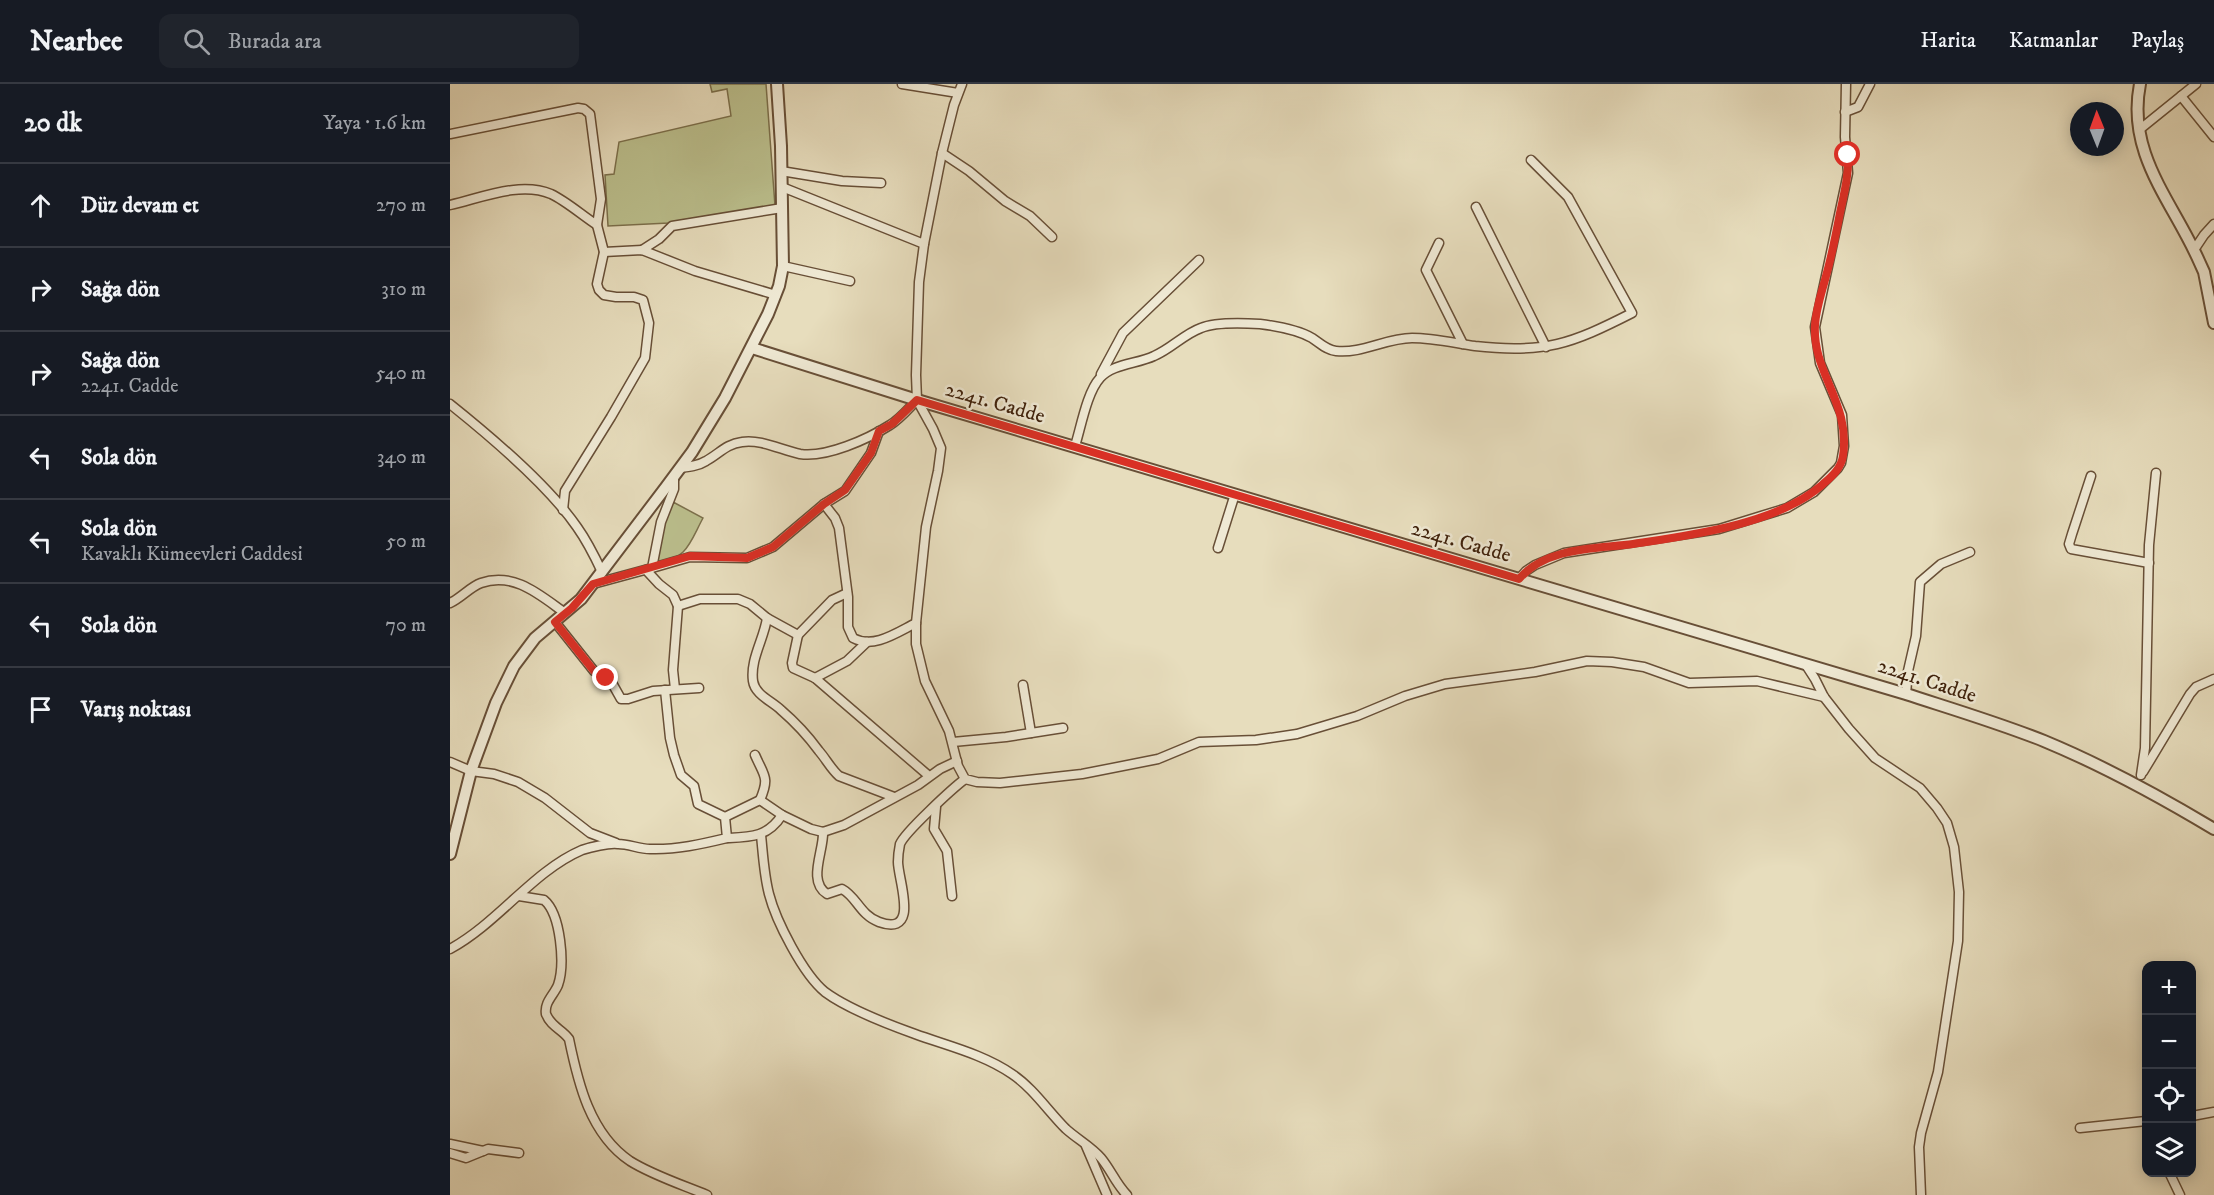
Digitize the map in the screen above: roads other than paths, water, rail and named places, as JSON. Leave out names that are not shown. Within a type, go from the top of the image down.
[{"type":"street","points":[[450,854],[471,771],[496,703],[514,666],[536,638],[565,614],[593,584],[677,472],[712,420],[752,348],[776,295],[783,266],[782,171],[777,84]]},
{"type":"street","points":[[902,84],[958,93]]},
{"type":"street","points":[[963,84],[958,93],[942,153],[924,244],[919,282],[915,382],[917,400],[933,429],[940,448],[938,471],[926,527],[916,644],[926,681],[953,742],[960,772],[965,779],[1000,783],[1082,774],[1158,759],[1199,742],[1256,740],[1297,734],[1357,716],[1405,696],[1444,684],[1534,672],[1587,661],[1638,665],[1689,684],[1757,681],[1824,697]]},
{"type":"street","points":[[1519,579],[1535,565],[1564,553],[1719,529],[1787,508],[1814,492],[1838,468],[1844,446],[1842,415],[1820,363],[1815,327],[1848,173],[1846,84]]},
{"type":"street","points":[[1845,112],[1858,107],[1870,84]]},
{"type":"street","points":[[2140,84],[2137,112],[2143,148],[2150,167],[2204,272],[2214,323]]},
{"type":"street","points":[[2139,130],[2196,84]]},
{"type":"street","points":[[2181,96],[2214,137]]},
{"type":"street","points":[[450,134],[578,108],[590,114],[601,199],[597,225],[604,252],[597,284],[604,295],[634,297],[643,300],[649,323],[645,358],[565,491],[563,510]]},
{"type":"street","points":[[942,153],[969,171],[1005,201],[1030,216],[1052,237]]},
{"type":"street","points":[[1099,379],[1110,370],[1160,353],[1194,331],[1207,326],[1251,324],[1271,326],[1311,338],[1334,351],[1352,351],[1411,338],[1528,349],[1546,348],[1578,340],[1632,313],[1568,197],[1531,160]]},
{"type":"street","points":[[782,171],[833,180],[881,183]]},
{"type":"street","points":[[782,187],[924,244]]},
{"type":"street","points":[[450,205],[518,189],[536,189],[552,195],[597,225]]},
{"type":"street","points":[[1476,207],[1546,348]]},
{"type":"street","points":[[642,250],[659,239],[672,226],[782,208]]},
{"type":"street","points":[[2194,250],[2214,224]]},
{"type":"street","points":[[1439,243],[1426,270],[1463,344]]},
{"type":"street","points":[[604,252],[642,250],[695,271],[776,295]]},
{"type":"street","points":[[1075,446],[1090,396],[1123,333],[1199,260]]},
{"type":"street","points":[[783,266],[850,281]]},
{"type":"street","name":"2241. Cadde","points":[[752,348],[917,400],[1906,693],[2030,736],[2136,785],[2214,829]]},
{"type":"street","points":[[677,472],[707,461],[725,447],[740,442],[750,441],[813,455],[836,450],[892,424],[917,400]]},
{"type":"street","points":[[450,404],[499,446],[563,510],[579,529],[602,572]]},
{"type":"street","points":[[593,584],[690,556],[737,558],[755,556],[773,547],[824,504],[845,490],[871,453],[879,431]]},
{"type":"street","points":[[677,472],[674,489],[661,522],[649,569],[659,584],[673,595],[678,606],[670,690],[670,738],[681,775],[694,786],[698,804],[725,817]]},
{"type":"street","points":[[2141,775],[2145,748],[2148,563],[2156,473]]},
{"type":"street","points":[[2091,476],[2069,544],[2071,549],[2148,563]]},
{"type":"street","points":[[1218,548],[1235,494]]},
{"type":"street","points":[[824,504],[835,518],[839,528],[847,593],[849,633],[860,642],[881,641],[916,624]]},
{"type":"street","points":[[1906,693],[1908,671],[1916,636],[1920,582],[1941,564],[1970,552]]},
{"type":"street","points":[[450,603],[480,584],[510,581],[532,589],[565,614]]},
{"type":"street","points":[[847,593],[832,600],[798,635],[792,666],[815,678],[929,776]]},
{"type":"street","points":[[678,606],[700,599],[738,599],[750,603],[767,618],[798,635]]},
{"type":"street","points":[[767,618],[754,664],[755,690],[783,711],[839,776],[894,796]]},
{"type":"street","points":[[555,622],[594,671],[612,683],[621,699],[670,690],[699,688]]},
{"type":"street","points":[[815,678],[847,661],[867,642]]},
{"type":"street","points":[[1806,665],[1824,697],[1875,758],[1920,788],[1932,801],[1947,823],[1954,847],[1959,901],[1958,941],[1938,1072],[1921,1133],[1919,1147],[1921,1195]]},
{"type":"street","points":[[2136,785],[2190,694],[2196,687],[2214,679]]},
{"type":"street","points":[[1023,685],[1031,733]]},
{"type":"street","points":[[953,742],[1063,728]]},
{"type":"street","points":[[725,817],[760,800],[767,781],[764,770],[755,755]]},
{"type":"street","points":[[760,800],[782,815],[811,829],[823,832],[844,825],[957,761]]},
{"type":"street","points":[[450,762],[471,771],[494,774],[518,782],[544,798],[590,833],[617,844],[649,849],[706,844],[727,838],[761,835],[776,824],[782,815]]},
{"type":"street","points":[[823,832],[823,849],[817,870],[819,887],[827,894],[842,889],[847,891],[867,915],[883,923],[900,921],[905,910],[898,862],[900,845],[905,837],[965,779]]},
{"type":"street","points":[[936,807],[934,829],[947,851],[952,896]]},
{"type":"street","points":[[725,817],[727,838]]},
{"type":"street","points":[[761,835],[772,903],[799,961],[822,990],[859,1012],[1001,1067],[1022,1082],[1055,1118],[1103,1160],[1116,1183],[1128,1195]]},
{"type":"street","points":[[450,949],[470,938],[560,863],[583,850],[617,844]]},
{"type":"street","points":[[519,896],[544,900],[553,911],[562,970],[557,987],[547,1003],[546,1014],[555,1028],[564,1032],[569,1039],[584,1097],[597,1125],[612,1146],[633,1163],[707,1195]]},
{"type":"street","points":[[2196,1115],[2214,1112]]},
{"type":"street","points":[[2080,1128],[2142,1123]]},
{"type":"street","points":[[450,1144],[484,1151]]},
{"type":"street","points":[[1086,1146],[1107,1195]]},
{"type":"street","points":[[450,1153],[466,1158],[494,1149],[519,1153]]},
{"type":"street","points":[[2171,1177],[2180,1195]]}]
